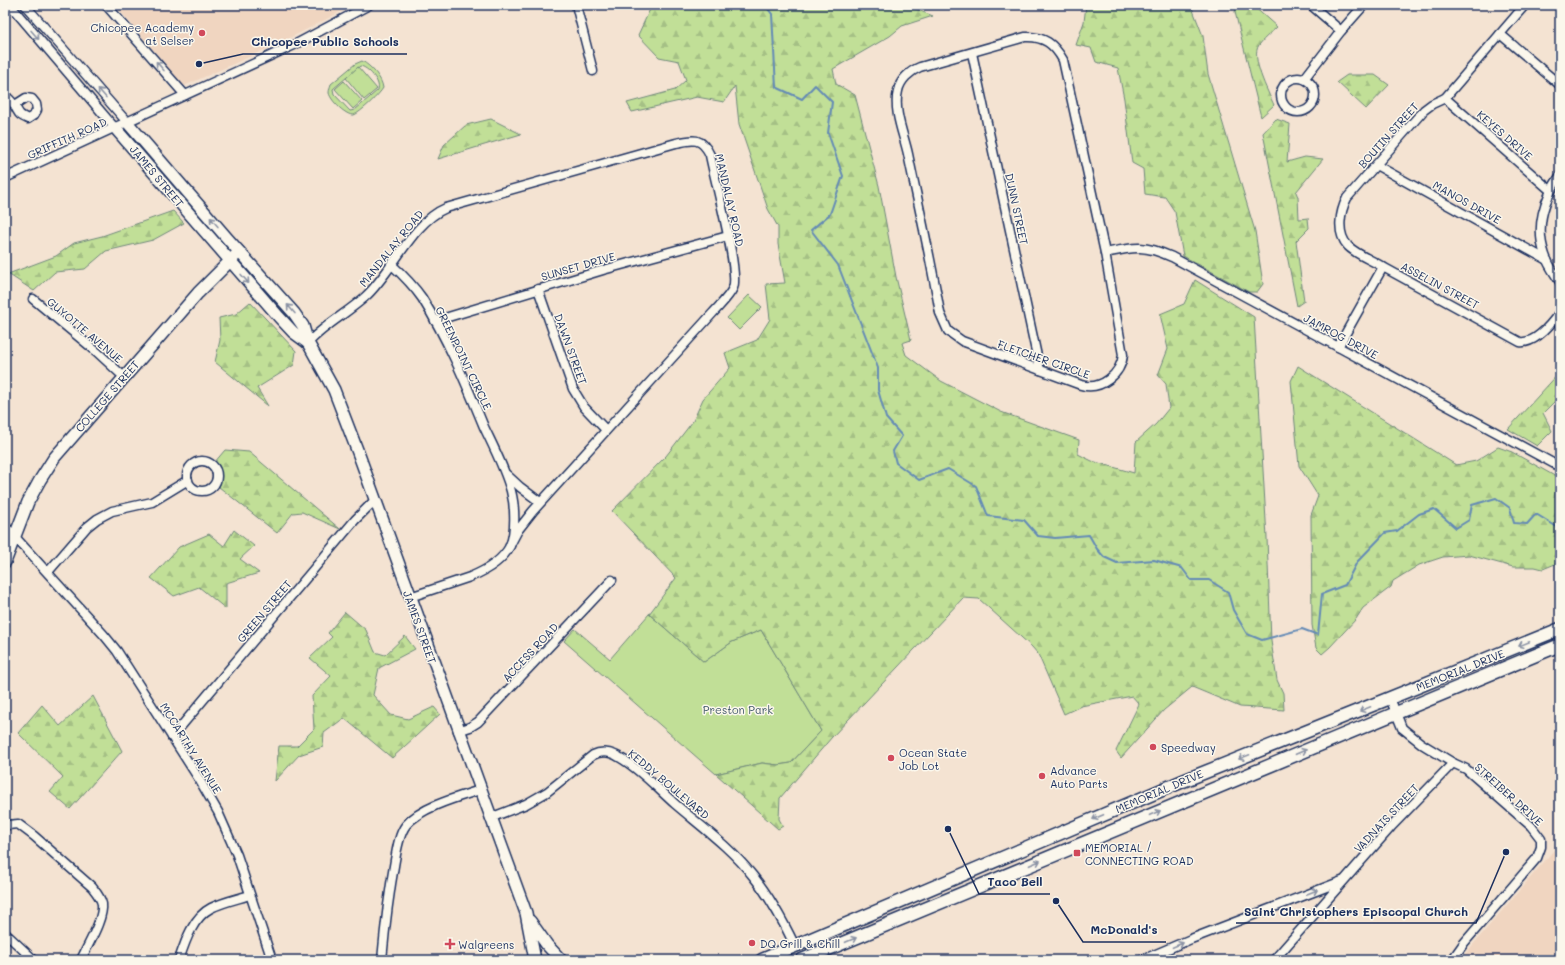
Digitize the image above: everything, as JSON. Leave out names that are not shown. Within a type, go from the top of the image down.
[{"type":"main road","name":"JAMES STREET","points":[[127,122],[239,252],[294,313],[303,326],[308,343],[334,390],[375,500],[458,731],[526,913],[535,960]]},
{"type":"main road","name":"JAMES STREET","points":[[115,128],[229,261],[293,332],[308,343]]},
{"type":"main road","name":"COLLEGE STREET","points":[[5,562],[28,502],[54,458],[198,292],[239,252]]},
{"type":"main road","name":"MEMORIAL DRIVE","points":[[762,960],[1183,781],[1560,629]]},
{"type":"main road","name":"MEMORIAL DRIVE","points":[[802,960],[820,956],[999,878],[1560,645]]},
{"type":"main road","points":[[989,863],[999,878]]},
{"type":"main road","name":"JAMES STREET","points":[[526,913],[547,945],[561,960]]},
{"type":"street","name":"JAMES STREET","points":[[10,5],[115,128]]},
{"type":"street","name":"JAMES STREET","points":[[24,5],[127,122]]},
{"type":"street","points":[[106,5],[185,95]]},
{"type":"street","name":"GRIFFITH ROAD","points":[[5,178],[294,45],[369,5]]},
{"type":"street","points":[[576,5],[593,71]]},
{"type":"street","points":[[1310,5],[1340,31]]},
{"type":"street","points":[[1304,79],[1340,31],[1364,5]]},
{"type":"street","name":"BOUTIN STREET","points":[[1383,267],[1350,247],[1343,237],[1341,228],[1341,214],[1347,198],[1424,110],[1432,104],[1445,98],[1525,5]]},
{"type":"street","points":[[1500,34],[1560,85]]},
{"type":"street","name":"FLETCHER CIRCLE","points":[[1030,37],[1038,37],[1046,40],[1057,50],[1063,60],[1071,103],[1105,253],[1122,344],[1122,360],[1112,376],[1103,384],[1090,387],[1076,384],[993,354],[955,337],[945,327],[940,313],[900,123],[897,96],[902,81],[915,68],[972,53],[1009,41],[1030,37]]},
{"type":"street","name":"DUNN STREET","points":[[972,53],[1040,370]]},
{"type":"street","points":[[1298,78],[1304,79],[1313,87],[1315,94],[1314,100],[1311,106],[1306,110],[1300,112],[1293,111],[1284,104],[1281,97],[1284,85],[1288,81],[1298,78]]},
{"type":"street","points":[[5,95],[15,105]]},
{"type":"street","name":"KEYES DRIVE","points":[[1445,98],[1550,190]]},
{"type":"street","name":"MANDALAY ROAD","points":[[308,343],[316,334],[366,296],[431,216],[446,208],[687,141],[701,142],[710,155],[728,236],[735,278],[734,287],[712,314],[540,502],[518,530],[510,545]]},
{"type":"street","name":"MANOS DRIVE","points":[[1376,165],[1547,260]]},
{"type":"street","points":[[1560,176],[1550,190],[1543,210],[1541,226],[1543,248],[1547,260],[1560,282]]},
{"type":"street","name":"SUNSET DRIVE","points":[[435,321],[538,289],[728,236]]},
{"type":"street","name":"JAMROG DRIVE","points":[[1105,253],[1140,247],[1151,248],[1163,253],[1560,467]]},
{"type":"street","name":"GREENPOINT CIRCLE","points":[[392,264],[409,280],[435,321],[470,392],[504,471],[511,492],[514,508],[514,526],[510,545],[500,558],[479,573],[410,597]]},
{"type":"street","name":"ASSELIN STREET","points":[[1338,347],[1383,267],[1520,342],[1528,342],[1534,339],[1560,312]]},
{"type":"street","name":"DAWN STREET","points":[[538,289],[575,394],[584,408],[606,430]]},
{"type":"street","name":"GUYOTTE AVENUE","points":[[33,299],[124,377]]},
{"type":"street","name":"GREENPOINT CIRCLE","points":[[504,471],[516,484],[540,502]]},
{"type":"street","points":[[5,526],[48,572],[87,527],[97,519],[112,511],[152,502],[188,480]]},
{"type":"street","name":"GREEN STREET","points":[[172,737],[355,520],[375,500]]},
{"type":"street","name":"MCCARTHY AVENUE","points":[[48,572],[117,651],[199,779],[218,812],[237,855],[272,960]]},
{"type":"street","name":"ACCESS ROAD","points":[[458,731],[470,727],[478,722],[612,580]]},
{"type":"street","points":[[1390,698],[1402,728],[1422,744],[1453,763]]},
{"type":"street","name":"KEDDY BOULEVARD","points":[[490,818],[526,804],[547,792],[593,755],[602,752],[612,754],[619,757],[646,777],[752,874],[768,896],[795,946]]},
{"type":"street","name":"VADNAIS STREET","points":[[1274,960],[1391,827],[1453,763]]},
{"type":"street","name":"STREIBER DRIVE","points":[[1452,960],[1464,942],[1537,858],[1541,847],[1541,839],[1531,826],[1466,769],[1453,763]]},
{"type":"street","points":[[382,960],[391,884],[399,842],[405,825],[416,816],[436,805],[480,790]]},
{"type":"street","points":[[5,826],[18,824],[34,836],[98,894],[102,903],[101,916],[81,960]]},
{"type":"street","points":[[1142,960],[1204,934],[1344,880]]},
{"type":"street","points":[[179,960],[190,932],[204,912],[250,894]]},
{"type":"street","points":[[5,933],[34,960]]},
{"type":"shaded area","points":[[115,5],[354,5],[282,42],[184,86]]},
{"type":"shaded area","points":[[1560,843],[1560,960],[1469,960],[1464,955]]},
{"type":"green space","points":[[652,5],[905,5],[933,16],[902,26],[890,36],[833,69],[836,84],[855,95],[879,186],[896,277],[911,340],[902,343],[906,355],[941,381],[1001,412],[1079,440],[1078,454],[1092,461],[1134,473],[1136,442],[1156,424],[1169,408],[1166,384],[1158,375],[1168,349],[1160,314],[1184,304],[1195,280],[1254,317],[1267,538],[1271,641],[1277,680],[1283,693],[1284,710],[1240,707],[1192,687],[1164,710],[1121,758],[1116,751],[1139,704],[1132,696],[1081,706],[1064,714],[1038,654],[1032,647],[979,599],[963,598],[832,737],[780,798],[779,819],[783,826],[778,829],[716,774],[762,763],[778,765],[791,763],[821,731],[761,630],[732,642],[704,662],[649,614],[676,578],[612,511],[666,456],[693,421],[703,399],[730,368],[725,353],[757,340],[770,319],[766,284],[785,283],[778,244],[778,227],[768,209],[739,124],[735,86],[724,102],[697,97],[632,112],[627,103],[675,90],[686,80],[679,61],[659,57],[638,35]]},
{"type":"green space","points":[[1086,5],[1191,5],[1203,36],[1208,74],[1255,231],[1263,284],[1257,292],[1249,292],[1183,256],[1175,212],[1165,197],[1145,194],[1143,169],[1132,163],[1124,99],[1118,68],[1096,62],[1091,48],[1076,45],[1084,22]]},
{"type":"green space","points":[[1237,5],[1252,5],[1277,27],[1261,42],[1257,50],[1258,66],[1274,105],[1261,117],[1235,12]]},
{"type":"green space","points":[[362,61],[369,66],[378,76],[383,88],[361,111],[351,115],[339,107],[330,96],[329,90],[331,84],[355,64]],"holes":[[[360,66],[367,69],[376,79],[378,83],[378,90],[355,110],[350,111],[334,94],[333,89]]]},
{"type":"green space","points":[[358,67],[377,89],[364,100],[346,78]]},
{"type":"green space","points":[[1347,75],[1375,75],[1389,85],[1366,109],[1337,82]]},
{"type":"green space","points":[[344,81],[362,101],[353,109],[335,89]]},
{"type":"green space","points":[[491,119],[521,134],[438,159],[444,145],[466,125]]},
{"type":"green space","points":[[1276,119],[1290,124],[1287,162],[1305,157],[1323,159],[1296,192],[1298,197],[1299,219],[1308,218],[1309,228],[1296,241],[1304,301],[1297,306],[1263,133]]},
{"type":"green space","points":[[173,211],[184,223],[153,240],[106,251],[85,269],[55,272],[34,291],[8,274],[56,256],[74,243],[102,236]]},
{"type":"green space","points":[[749,295],[762,307],[739,330],[727,318]]},
{"type":"green space","points":[[250,302],[296,351],[294,365],[257,388],[268,406],[215,362],[220,340],[219,318],[236,314]]},
{"type":"green space","points":[[1298,366],[1456,465],[1476,461],[1498,447],[1512,452],[1560,479],[1560,562],[1543,569],[1535,567],[1513,567],[1469,555],[1443,557],[1419,565],[1393,581],[1391,587],[1363,608],[1356,619],[1322,654],[1316,648],[1312,625],[1311,515],[1318,496],[1299,466],[1291,381]]},
{"type":"green space","points":[[1560,372],[1560,396],[1543,413],[1552,431],[1537,446],[1508,429]]},
{"type":"green space","points":[[225,450],[249,452],[340,529],[302,512],[293,513],[277,533],[219,487],[221,472],[214,463]]},
{"type":"green space","points":[[234,530],[254,546],[240,559],[259,573],[226,583],[226,609],[199,587],[174,596],[151,578],[179,547],[209,534],[224,546]]},
{"type":"green space","points":[[345,612],[366,630],[375,652],[385,655],[405,636],[415,649],[379,668],[373,695],[391,715],[408,719],[434,707],[440,714],[392,758],[344,718],[324,733],[323,747],[299,755],[275,781],[279,746],[297,746],[314,729],[312,696],[331,676],[310,658],[332,637],[328,633]]},
{"type":"green space","name":"Preston Park","points":[[649,614],[704,662],[732,642],[761,630],[821,731],[791,763],[778,765],[762,763],[716,774],[564,641],[575,629],[610,659]]},
{"type":"green space","points":[[93,696],[122,751],[70,809],[50,792],[63,777],[18,733],[42,705],[60,726]]},
{"type":"waterway","points":[[765,5],[772,14],[776,87],[802,99],[815,85],[832,102],[828,133],[843,176],[830,214],[811,230],[838,265],[878,368],[878,390],[886,418],[902,436],[893,451],[896,463],[919,480],[948,469],[976,486],[988,516],[1024,520],[1038,536],[1055,538],[1089,535],[1097,549],[1104,557],[1117,563],[1154,560],[1182,568],[1191,580],[1209,580],[1228,592],[1233,610],[1247,634],[1262,640],[1302,629],[1318,635],[1322,594],[1345,585],[1357,562],[1385,533],[1397,531],[1419,514],[1434,509],[1456,528],[1469,520],[1472,505],[1496,498],[1510,508],[1514,523],[1527,524],[1536,514],[1557,527],[1560,532]]},
{"type":"place","name":"Chicopee Academy at Selser","points":[[202,33]]},
{"type":"place","name":"Chicopee Public Schools","points":[[199,64]]},
{"type":"place","name":"Speedway","points":[[1153,747]]},
{"type":"place","name":"Ocean State Job Lot","points":[[891,758]]},
{"type":"place","name":"Advance Auto Parts","points":[[1042,776]]},
{"type":"place","name":"Taco Bell","points":[[948,829]]},
{"type":"place","name":"Saint Christophers Episcopal Church","points":[[1506,852]]},
{"type":"place","name":"MEMORIAL / CONNECTING ROAD","points":[[1077,853]]},
{"type":"place","name":"McDonald's","points":[[1056,901]]},
{"type":"place","name":"DQ Grill & Chill","points":[[752,943]]},
{"type":"place","name":"Walgreens","points":[[450,944]]}]
